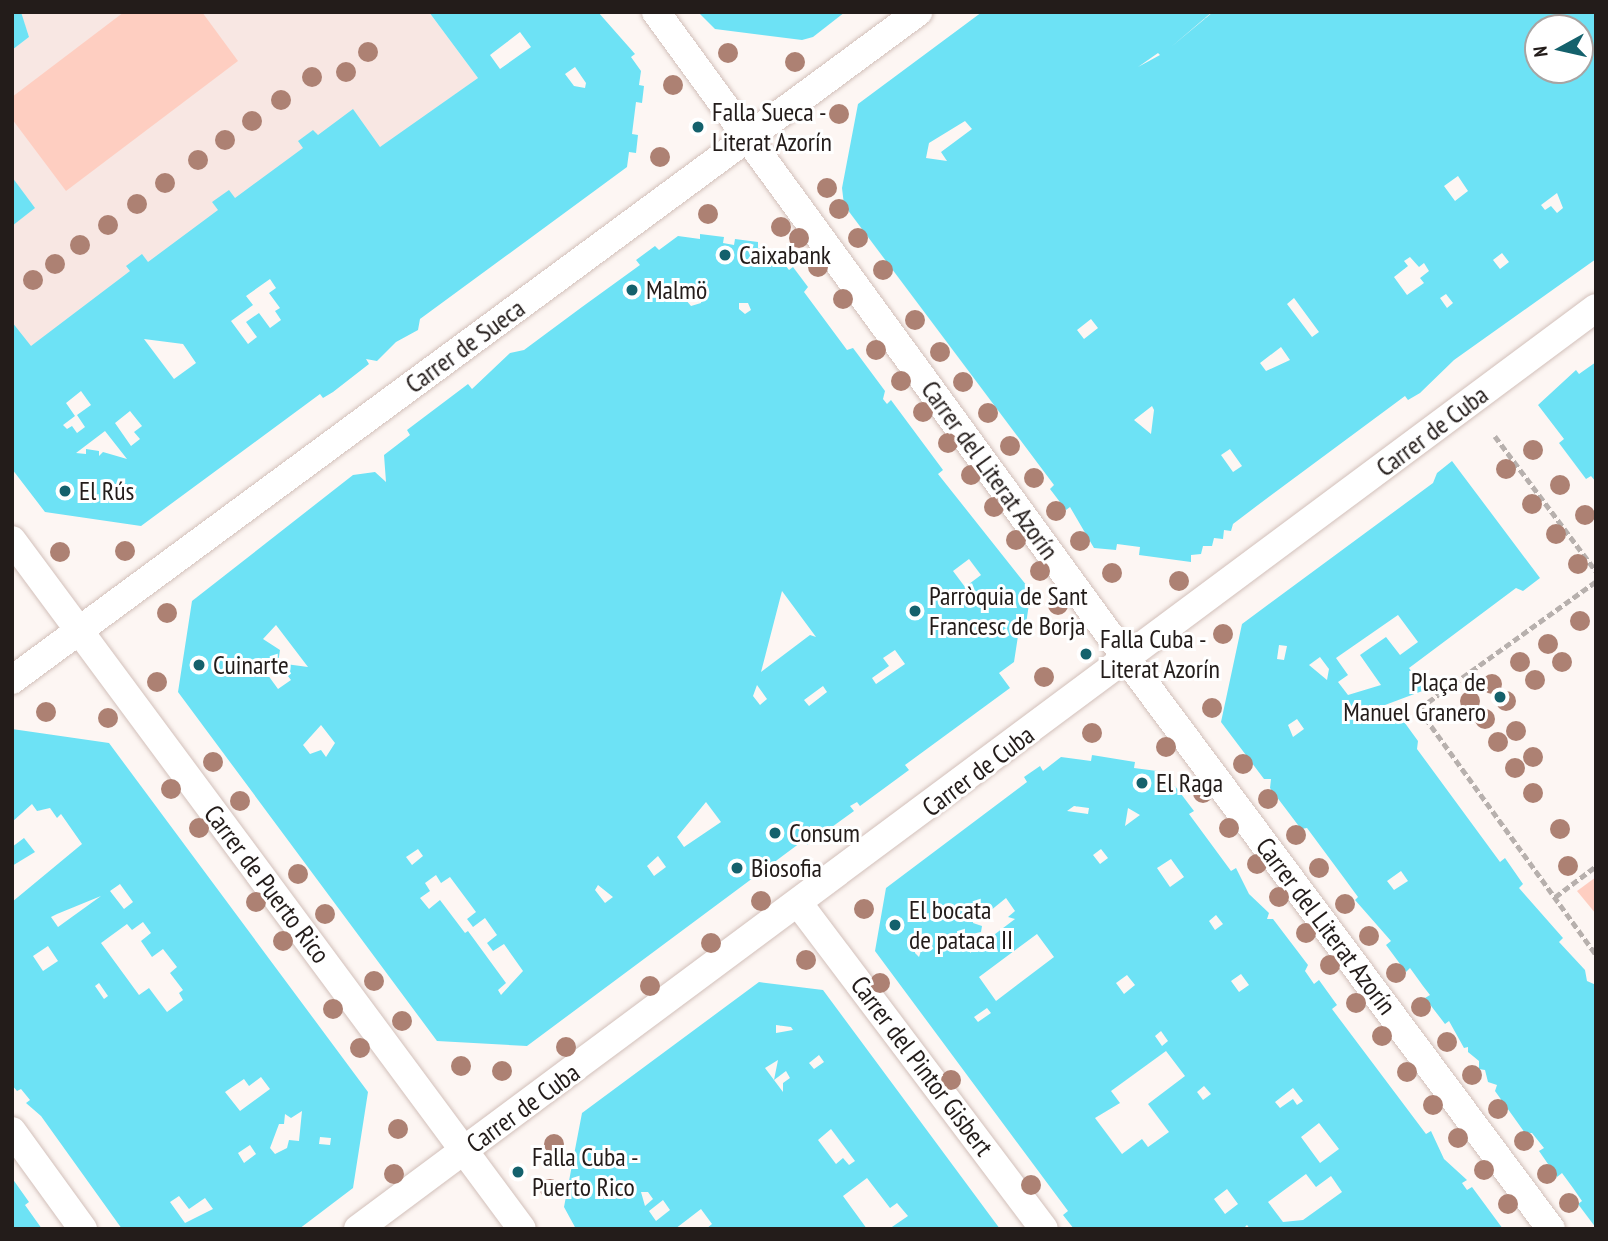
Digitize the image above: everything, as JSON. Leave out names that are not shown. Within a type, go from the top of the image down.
[{"type":"street","name":"Carrer del Literat Azorín","points":[[656,12],[1128,660],[1551,1229]]},
{"type":"street","name":"Carrer de Sueca","points":[[12,680],[918,12]]},
{"type":"street","name":"Carrer de Cuba","points":[[358,1229],[1128,660],[1596,309]]},
{"type":"street","name":"Carrer de Puerto Rico","points":[[12,540],[522,1229]]},
{"type":"street","name":"Carrer del Pintor Gisbert","points":[[799,904],[1044,1229]]},
{"type":"street","points":[[12,1131],[83,1229]]},
{"type":"path","points":[[1495,436],[1596,571]]},
{"type":"path","points":[[1596,582],[1419,709],[1596,954]]},
{"type":"path","points":[[1555,897],[1596,866]]},
{"type":"shaded area","points":[[124,12],[202,12],[238,61],[66,191],[12,119],[12,97]]},
{"type":"shaded area","points":[[429,12],[478,78],[127,330],[12,426],[12,50],[29,37],[21,14]]},
{"type":"shaded area","points":[[1596,877],[1596,914],[1577,891]]},
{"type":"building","points":[[12,12],[21,12],[29,37],[12,50]]},
{"type":"building","points":[[429,12],[598,12],[635,54],[631,57],[641,71],[639,85],[644,86],[642,103],[636,102],[632,134],[638,135],[636,153],[629,152],[627,167],[420,319],[418,330],[396,342],[377,361],[366,359],[369,364],[333,392],[323,398],[320,394],[141,526],[45,512],[12,469],[12,322],[31,346],[130,271],[126,266],[142,254],[148,262],[218,210],[212,202],[229,190],[235,198],[303,148],[298,141],[313,130],[318,135],[353,109],[380,147],[478,78]],"holes":[[[520,32],[531,47],[500,69],[490,55]],[[575,67],[586,83],[585,88],[574,86],[565,74]],[[270,279],[276,288],[269,293],[280,308],[275,311],[281,320],[270,328],[259,313],[246,322],[257,337],[248,344],[231,321],[253,305],[246,296]],[[144,339],[183,344],[196,363],[174,379]],[[81,391],[91,405],[77,415],[85,427],[77,433],[72,426],[67,429],[63,425],[75,416],[66,403]],[[130,411],[142,426],[134,432],[140,439],[131,446],[115,423]],[[105,431],[127,459],[103,452],[99,456],[99,451],[86,449],[86,454],[76,453]]]},
{"type":"building","points":[[698,12],[845,12],[813,37],[802,40],[715,29]]},
{"type":"building","points":[[982,12],[1212,12],[1171,47],[1213,12],[1596,12],[1596,259],[1454,360],[1420,393],[1408,400],[1405,396],[1258,505],[1233,524],[1231,531],[1224,530],[1223,539],[1214,538],[1212,546],[1203,546],[1201,554],[1191,555],[1191,562],[1139,555],[1140,547],[1117,544],[1116,550],[1094,548],[1070,507],[1066,510],[1050,489],[1054,485],[844,205],[842,188],[858,104]],"holes":[[[1158,53],[1160,55],[1138,67]],[[965,121],[972,129],[941,152],[947,161],[926,158],[929,143]],[[1458,176],[1468,191],[1455,201],[1444,186]],[[1557,193],[1563,208],[1557,213],[1551,206],[1545,210],[1541,205]],[[1502,253],[1509,262],[1500,269],[1493,260]],[[1410,257],[1419,267],[1424,263],[1429,271],[1420,278],[1424,283],[1407,295],[1394,277],[1408,266],[1404,261]],[[1446,294],[1453,303],[1447,308],[1440,298]],[[1294,298],[1319,332],[1312,337],[1287,304]],[[1091,319],[1098,328],[1084,339],[1077,330]],[[1281,347],[1290,360],[1266,371],[1260,363]],[[1152,406],[1154,410],[1151,434],[1134,420]],[[1230,449],[1242,466],[1233,472],[1221,455]]]},
{"type":"building","points":[[12,177],[35,208],[12,226]]},
{"type":"building","points":[[700,234],[724,237],[723,243],[734,245],[735,239],[758,242],[758,248],[774,251],[789,270],[793,267],[808,287],[804,292],[847,350],[853,348],[885,391],[883,399],[887,404],[891,400],[943,470],[938,474],[1031,591],[1024,637],[1018,636],[1014,662],[999,673],[1010,688],[905,765],[909,770],[860,806],[857,802],[850,806],[854,811],[807,845],[804,840],[527,1046],[437,1041],[178,692],[192,601],[353,475],[375,472],[386,482],[384,455],[410,435],[407,430],[468,384],[472,389],[510,353],[524,350],[640,265],[636,260],[655,246],[659,250],[678,236],[700,239]],"holes":[[[692,295],[702,296],[701,303],[691,306],[686,300]],[[739,303],[748,303],[751,310],[745,314],[739,309]],[[969,559],[981,575],[965,587],[953,571]],[[782,591],[816,637],[810,635],[761,672]],[[276,625],[308,667],[278,663],[280,650],[263,639]],[[895,650],[905,664],[876,684],[872,678],[889,666],[883,658]],[[257,660],[278,663],[291,680],[278,689]],[[757,685],[767,699],[760,705],[753,696]],[[823,686],[827,692],[809,706],[804,700]],[[321,725],[335,743],[326,757],[321,750],[310,754],[303,745]],[[706,802],[721,822],[684,847],[677,837]],[[418,849],[423,856],[412,865],[406,857]],[[658,856],[666,867],[654,876],[647,866]],[[436,875],[441,883],[450,877],[476,912],[467,919],[473,927],[485,918],[497,935],[487,943],[493,951],[504,944],[523,971],[501,995],[498,990],[506,983],[468,931],[465,933],[440,900],[429,909],[420,898],[430,891],[425,883]],[[598,885],[613,897],[605,903],[595,890]]]},
{"type":"building","points":[[1596,362],[1596,482],[1591,476],[1586,479],[1559,443],[1564,439],[1538,405],[1576,370],[1579,374]]},
{"type":"building","points":[[1452,461],[1540,578],[1523,591],[1516,588],[1409,668],[1425,690],[1385,705],[1394,708],[1418,741],[1417,749],[1500,862],[1505,858],[1523,884],[1519,888],[1563,938],[1559,942],[1585,970],[1587,981],[1596,985],[1596,1228],[1578,1204],[1582,1201],[1562,1173],[1557,1177],[1539,1151],[1544,1148],[1532,1133],[1525,1133],[1495,1091],[1497,1085],[1488,1082],[1485,1070],[1479,1069],[1479,1061],[1468,1052],[1468,1047],[1464,1048],[1449,1021],[1445,1024],[1425,998],[1430,995],[1410,968],[1406,972],[1386,945],[1391,941],[1355,900],[1358,897],[1307,828],[1301,829],[1270,788],[1271,779],[1264,779],[1221,722],[1242,624],[1433,483],[1437,473]],"holes":[[[1398,615],[1418,642],[1400,655],[1386,637],[1360,655],[1381,685],[1348,695],[1338,682],[1348,675],[1336,658]],[[1279,645],[1287,646],[1284,660],[1277,659]],[[1320,657],[1329,669],[1327,680],[1309,665]],[[1297,719],[1304,729],[1293,737],[1288,725]],[[1401,871],[1408,881],[1394,890],[1387,881]]]},
{"type":"building","points":[[12,729],[109,743],[368,1092],[353,1188],[299,1229],[122,1229],[41,1116],[26,1103],[30,1100],[21,1089],[17,1091],[12,1085],[12,902],[82,844],[61,814],[57,818],[50,808],[37,811],[32,804],[12,822]],"holes":[[[120,884],[133,902],[124,909],[110,891]],[[101,896],[58,927],[51,917],[57,914]],[[143,922],[151,933],[141,941],[152,957],[163,949],[177,967],[170,973],[183,990],[179,993],[183,1000],[167,1012],[149,988],[139,995],[101,943],[127,924],[132,930]],[[48,946],[58,961],[43,971],[33,956]],[[99,983],[108,996],[104,999],[95,986]],[[261,1077],[270,1089],[240,1111],[225,1092],[244,1079],[249,1086]],[[302,1111],[299,1141],[289,1140],[287,1148],[275,1154],[270,1148],[279,1124],[284,1124],[285,1114],[291,1118]],[[320,1137],[331,1138],[330,1145],[319,1144]],[[250,1145],[256,1154],[244,1163],[238,1153]],[[179,1196],[189,1209],[205,1198],[213,1209],[185,1223],[170,1202]]]},
{"type":"building","points":[[1092,755],[1135,762],[1134,768],[1157,771],[1171,789],[1175,786],[1194,811],[1189,814],[1231,871],[1236,868],[1249,894],[1269,913],[1267,919],[1273,919],[1308,965],[1305,971],[1314,984],[1319,980],[1337,1005],[1332,1009],[1426,1134],[1431,1131],[1444,1159],[1467,1180],[1462,1183],[1467,1190],[1472,1187],[1503,1229],[1250,1229],[1247,1225],[1243,1229],[1074,1229],[1063,1215],[1068,1211],[875,951],[886,888],[1027,782],[1024,777],[1040,766],[1043,771],[1061,757],[1091,761]],"holes":[[[1074,806],[1089,808],[1088,814],[1067,811]],[[1128,808],[1140,815],[1125,826]],[[1101,849],[1108,858],[1100,864],[1093,855]],[[1171,859],[1184,877],[1170,887],[1157,868]],[[1006,898],[1015,911],[1008,917],[1015,919],[970,953],[972,934],[981,932],[982,926],[973,923],[975,905],[990,911]],[[1216,915],[1223,924],[1215,930],[1209,921]],[[1037,934],[1054,957],[996,1001],[979,977]],[[915,944],[923,945],[919,957],[915,953]],[[1241,974],[1249,985],[1239,992],[1231,981]],[[1127,975],[1135,985],[1124,994],[1116,983]],[[987,1008],[991,1013],[978,1022],[974,1017]],[[1161,1031],[1168,1041],[1162,1046],[1155,1036]],[[1166,1051],[1185,1076],[1148,1104],[1169,1132],[1148,1147],[1142,1139],[1122,1154],[1095,1118],[1120,1103],[1111,1091]],[[1204,1086],[1211,1094],[1203,1100],[1197,1092]],[[1293,1088],[1303,1101],[1297,1105],[1293,1099],[1280,1108],[1275,1102]],[[1319,1123],[1339,1149],[1320,1163],[1301,1137]],[[1306,1174],[1316,1187],[1331,1176],[1342,1192],[1303,1220],[1283,1222],[1268,1202]],[[1227,1189],[1238,1204],[1225,1214],[1214,1199]]]},
{"type":"building","points":[[24,838],[35,852],[12,866],[12,847]]},
{"type":"building","points":[[759,982],[823,990],[1000,1229],[889,1229],[908,1216],[897,1203],[890,1208],[867,1178],[843,1196],[867,1229],[706,1229],[712,1224],[701,1209],[675,1229],[576,1229],[564,1207],[582,1113]],"holes":[[[776,1025],[791,1027],[793,1030],[776,1033]],[[819,1055],[824,1062],[814,1069],[809,1063]],[[778,1060],[774,1080],[765,1068]],[[786,1071],[790,1078],[783,1083],[783,1092],[774,1080]],[[831,1129],[855,1161],[849,1165],[843,1158],[836,1164],[818,1140]],[[641,1192],[648,1192],[653,1199],[645,1206]],[[663,1200],[670,1210],[656,1221],[649,1211]]]},
{"type":"building","points":[[12,1178],[29,1202],[25,1205],[42,1229],[12,1229]]},
{"type":"place","name":"Falla Sueca - Literat Azorín","points":[[698,127]]},
{"type":"place","name":"Caixabank","points":[[725,255]]},
{"type":"place","name":"Malmö","points":[[632,290]]},
{"type":"place","name":"El Rús","points":[[65,491]]},
{"type":"place","name":"Parròquia de Sant Francesc de Borja","points":[[915,611]]},
{"type":"place","name":"Falla Cuba - Literat Azorín","points":[[1086,654]]},
{"type":"place","name":"Cuinarte","points":[[199,665]]},
{"type":"place","name":"Plaça de Manuel Granero","points":[[1500,697]]},
{"type":"place","name":"El Raga","points":[[1142,783]]},
{"type":"place","name":"Consum","points":[[775,833]]},
{"type":"place","name":"Biosofia","points":[[737,868]]},
{"type":"place","name":"El bocata de pataca II","points":[[895,925]]},
{"type":"place","name":"Falla Cuba - Puerto Rico","points":[[518,1172]]}]
